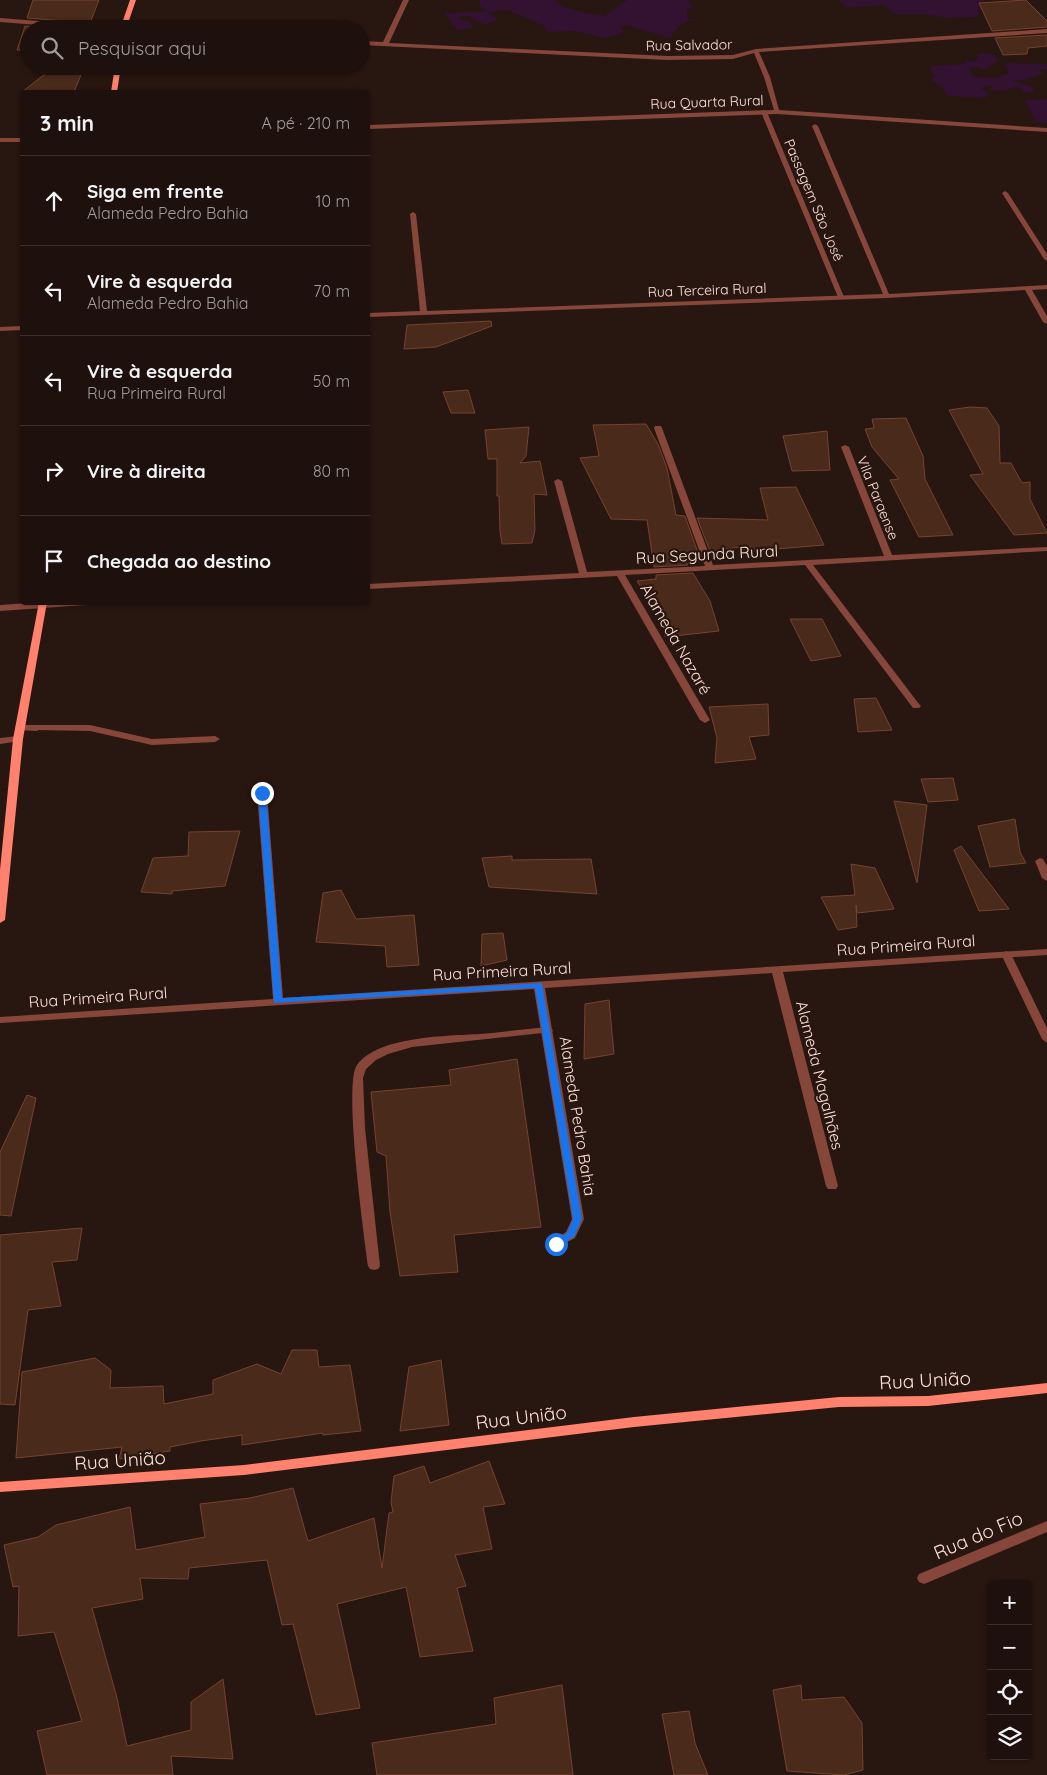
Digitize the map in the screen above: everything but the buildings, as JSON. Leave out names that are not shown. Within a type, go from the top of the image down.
[{"type":"street","points":[[126,20],[133,0]]},
{"type":"street","points":[[385,44],[406,0]]},
{"type":"street","points":[[0,20],[20,22]]},
{"type":"street","name":"Rua Salvador","points":[[370,43],[668,58],[733,57],[756,51],[1047,31]]},
{"type":"street","points":[[756,51],[767,77],[777,112]]},
{"type":"street","points":[[114,90],[117,75]]},
{"type":"street","name":"Passagem São José","points":[[764,112],[842,297]]},
{"type":"street","name":"Rua Quarta Rural","points":[[370,127],[777,112],[1047,130]]},
{"type":"street","points":[[815,126],[887,296]]},
{"type":"street","points":[[0,140],[20,140]]},
{"type":"street","points":[[1005,193],[1047,259]]},
{"type":"street","points":[[413,214],[424,313]]},
{"type":"street","name":"Rua Terceira Rural","points":[[370,315],[887,296],[1047,287]]},
{"type":"street","points":[[1027,288],[1047,322]]},
{"type":"street","points":[[0,329],[20,328]]},
{"type":"street","points":[[658,428],[710,568]]},
{"type":"street","name":"Vila Paraense","points":[[845,447],[888,558]]},
{"type":"street","points":[[558,481],[584,576]]},
{"type":"street","name":"Rua Segunda Rural","points":[[370,588],[1047,549]]},
{"type":"street","points":[[808,564],[916,706]]},
{"type":"street","name":"Alameda Nazaré","points":[[620,573],[705,720]]},
{"type":"street","points":[[0,608],[32,605]]},
{"type":"street","points":[[0,920],[18,740],[43,605]]},
{"type":"street","points":[[20,728],[90,728],[152,742],[215,739]]},
{"type":"street","points":[[0,740],[18,740]]},
{"type":"street","points":[[262,793],[278,1002]]},
{"type":"street","points":[[1040,861],[1047,878]]},
{"type":"street","name":"Rua Primeira Rural","points":[[0,1020],[1047,952]]},
{"type":"street","points":[[1006,954],[1047,1039]]},
{"type":"street","name":"Alameda Magalhães","points":[[776,971],[832,1186]]},
{"type":"street","name":"Alameda Pedro Bahia","points":[[539,985],[578,1219],[571,1235],[556,1244]]},
{"type":"street","points":[[374,1266],[358,1112],[356,1078],[360,1067],[388,1049],[412,1043],[548,1030]]},
{"type":"street","name":"Rua União","points":[[0,1487],[244,1470],[663,1419],[839,1402],[928,1401],[1047,1388]]},
{"type":"street","name":"Rua do Fio","points":[[924,1578],[1047,1526]]},
{"type":"shaded area","points":[[479,0],[558,0],[555,1],[566,7],[604,16],[627,0],[689,0],[692,8],[687,10],[687,18],[701,20],[688,21],[679,26],[670,38],[627,25],[620,26],[623,33],[604,38],[576,31],[547,32],[543,25],[516,13],[503,10],[488,13],[499,18],[485,25],[469,16],[459,17],[460,20],[470,22],[473,28],[459,30],[451,25],[452,23],[444,13],[486,11],[480,6]]},
{"type":"shaded area","points":[[839,0],[985,0],[978,11],[979,17],[946,18],[925,14],[896,14],[883,5],[846,8]]},
{"type":"shaded area","points":[[978,54],[995,55],[997,61],[985,70],[976,67],[970,68],[972,76],[995,78],[1009,73],[1005,66],[1008,63],[1047,64],[1047,69],[1037,69],[1044,73],[1024,80],[1012,80],[1031,86],[1035,92],[1024,93],[1021,89],[1014,87],[1002,91],[990,90],[993,85],[981,88],[988,93],[987,97],[982,98],[948,96],[941,86],[930,80],[935,77],[931,71],[931,66],[965,64],[966,60],[978,61]]},
{"type":"shaded area","points":[[1047,99],[1047,123],[1036,122],[1025,100]]},
{"type":"route","points":[[262,793],[278,1002],[539,985],[578,1219],[571,1235],[556,1244]]}]
